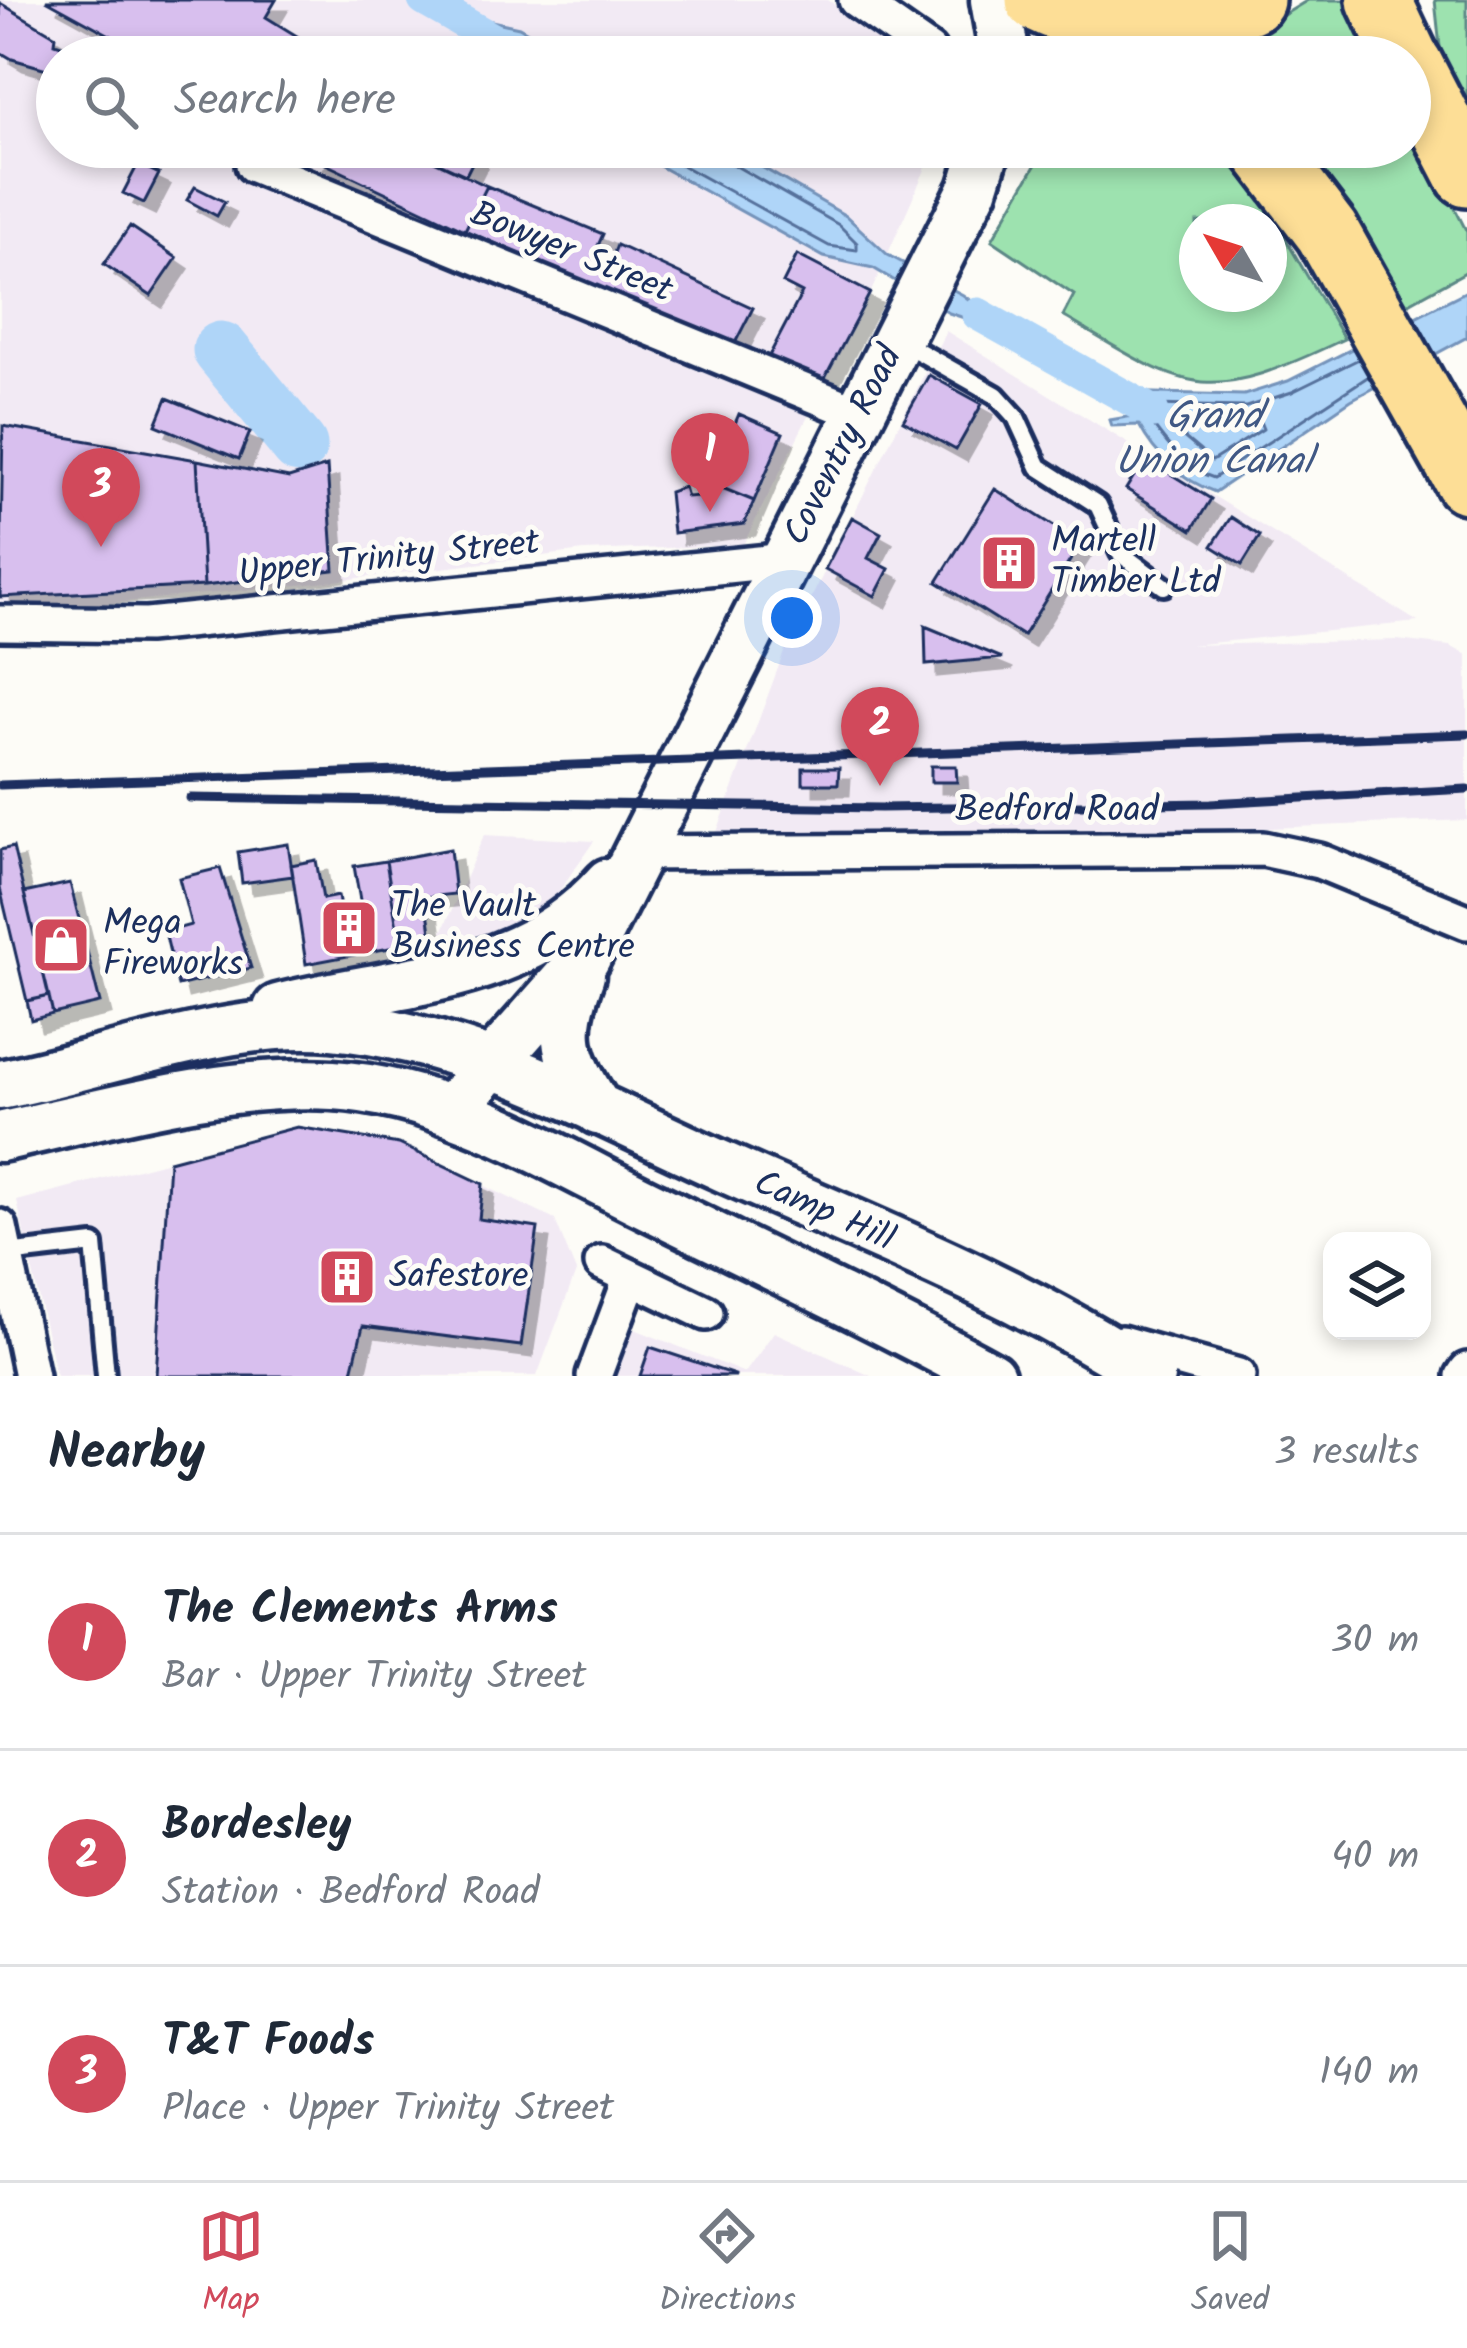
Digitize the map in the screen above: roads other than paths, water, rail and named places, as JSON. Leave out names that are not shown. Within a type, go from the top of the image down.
[{"type":"highway","points":[[1038,0],[1126,36]]},
{"type":"highway","points":[[1157,36],[1252,0]]},
{"type":"highway","points":[[1379,0],[1396,36]]},
{"type":"highway","points":[[1431,104],[1467,174]]},
{"type":"highway","points":[[1278,168],[1327,232],[1467,481]]},
{"type":"main road","points":[[995,0],[1001,36]]},
{"type":"main road","name":"Coventry Road","points":[[598,1110],[574,1073],[563,1034],[585,959],[980,168]]},
{"type":"main road","points":[[0,1085],[190,1042],[267,1012],[513,956],[552,936],[634,853]]},
{"type":"main road","name":"Coventry Road","points":[[450,1111],[585,959]]},
{"type":"main road","name":"Camp Hill","points":[[190,1042],[266,1028],[328,1025],[410,1037],[490,1063],[1001,1290],[1085,1333],[1150,1376]]},
{"type":"main road","name":"Camp Hill","points":[[0,1136],[182,1098],[275,1085],[334,1085],[398,1094],[450,1111],[990,1376]]},
{"type":"street","points":[[856,0],[908,36]]},
{"type":"street","name":"Bowyer Street","points":[[260,168],[860,414]]},
{"type":"street","name":"Upper Trinity Street","points":[[0,623],[148,625],[787,560]]},
{"type":"street","name":"Bedford Road","points":[[634,853],[1263,849],[1319,861],[1467,922]]},
{"type":"street","points":[[3,1241],[31,1376]]},
{"type":"street","points":[[594,1376],[617,1270],[706,1312]]},
{"type":"street","points":[[1085,1333],[1238,1376]]},
{"type":"lane","points":[[903,330],[996,395],[1016,417],[1039,466],[1099,505],[1120,553],[1164,586]]},
{"type":"lane","points":[[3,1241],[94,1244],[106,1376]]},
{"type":"water","points":[[441,10],[519,27],[535,36],[465,36]]},
{"type":"water","points":[[663,168],[763,168],[846,216],[888,255],[963,295],[1017,335],[949,313],[873,268],[824,257]]},
{"type":"water","name":"Grand Union Canal","points":[[1467,291],[1467,337],[1351,400],[1215,492],[1171,466],[1139,425],[1112,426],[1110,420],[1133,416],[1114,392],[1244,395],[1288,381]]},
{"type":"waterway","name":"Grand Union Canal","points":[[424,0],[487,36]]},
{"type":"waterway","name":"Grand Union Canal","points":[[978,314],[1153,412]]},
{"type":"waterway","points":[[221,350],[299,445]]},
{"type":"railway","points":[[0,785],[1467,734]]},
{"type":"railway","points":[[190,798],[881,808],[1211,803],[1467,789]]},
{"type":"place","name":"The Clements Arms","points":[[710,512]]},
{"type":"place","name":"T&T Foods","points":[[101,547]]},
{"type":"place","name":"Martell Timber Ltd","points":[[1009,563]]},
{"type":"place","name":"Bordesley","points":[[880,786]]},
{"type":"place","name":"The Vault Business Centre","points":[[349,928]]},
{"type":"place","name":"Mega Fireworks","points":[[61,945]]},
{"type":"place","name":"Safestore","points":[[347,1277]]}]
